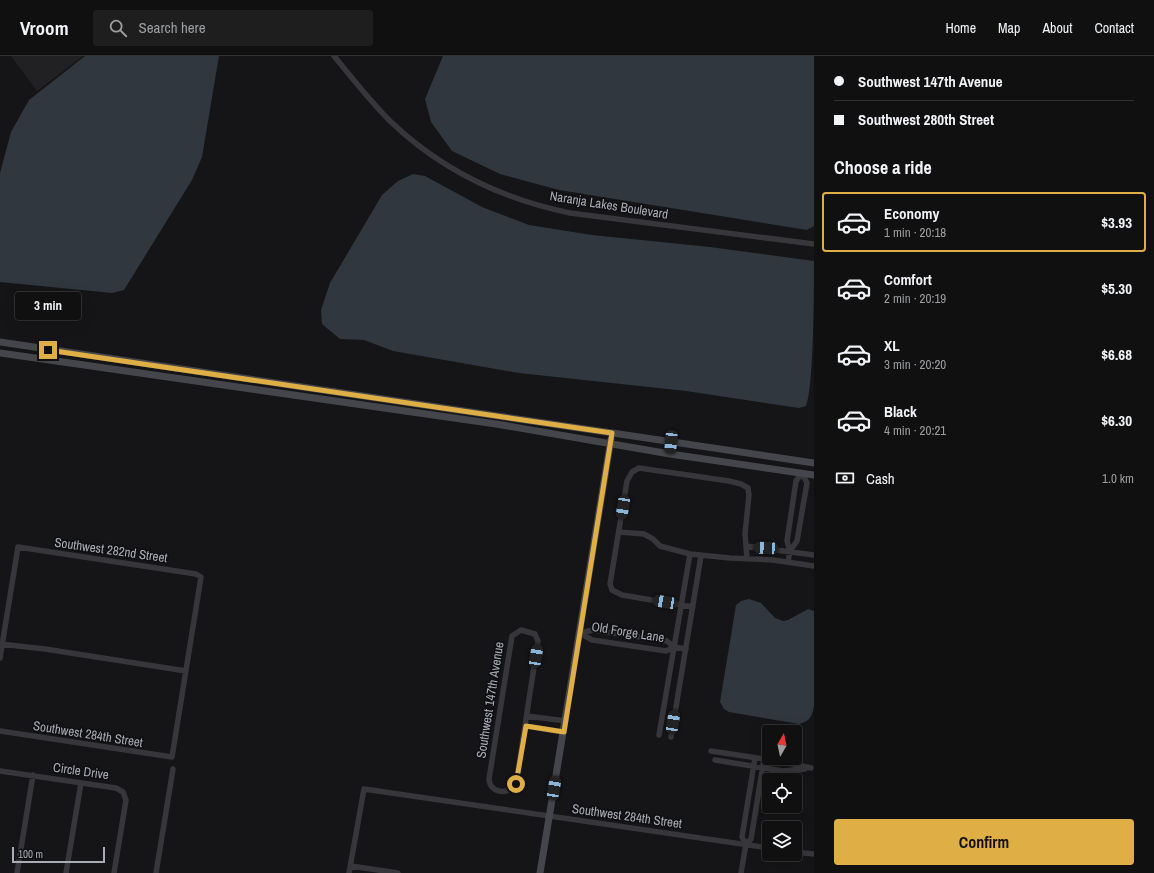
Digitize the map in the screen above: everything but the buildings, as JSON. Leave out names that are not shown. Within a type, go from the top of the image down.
[{"type":"street","name":"Naranja Lakes Boulevard","points":[[334,56],[375,104],[407,136],[453,169],[498,192],[536,205],[570,213],[814,244]]},
{"type":"street","points":[[0,342],[814,462]]},
{"type":"street","points":[[47,360],[48,350]]},
{"type":"street","points":[[0,353],[496,424],[670,454],[814,475]]},
{"type":"street","points":[[149,374],[150,365]]},
{"type":"street","points":[[229,386],[230,377]]},
{"type":"street","points":[[301,387],[301,397]]},
{"type":"street","points":[[358,405],[359,396]]},
{"type":"street","points":[[540,873],[612,433]]},
{"type":"street","points":[[670,454],[671,442]]},
{"type":"street","points":[[788,562],[790,551],[787,540],[796,481],[802,473],[805,461]]},
{"type":"street","points":[[693,607],[622,595],[612,590],[610,584],[627,481],[632,472],[639,468],[729,481],[741,484],[748,488],[747,559]]},
{"type":"street","points":[[790,551],[798,541],[807,483],[802,473]]},
{"type":"street","points":[[619,532],[644,534],[653,539],[660,546],[701,556],[788,562],[814,566]]},
{"type":"street","points":[[746,546],[814,555]]},
{"type":"street","name":"Southwest 282nd Street","points":[[1,644],[18,547],[196,574],[201,578],[186,671]]},
{"type":"street","points":[[659,735],[690,554]]},
{"type":"street","points":[[671,737],[701,556]]},
{"type":"street","name":"Southwest 147th Avenue","points":[[521,630],[535,634],[538,641],[527,716],[516,784],[513,789],[507,792],[495,790],[491,786],[489,779],[507,666],[512,636],[521,630]]},
{"type":"street","name":"Old Forge Lane","points":[[580,633],[593,630],[667,641],[674,647],[686,649]]},
{"type":"street","name":"Old Forge Lane","points":[[580,633],[592,640],[666,651],[674,647]]},
{"type":"street","points":[[0,658],[1,644],[45,649],[186,671]]},
{"type":"street","name":"Southwest 284th Street","points":[[0,732],[172,757],[186,671]]},
{"type":"street","points":[[527,716],[566,721]]},
{"type":"street","points":[[526,726],[564,732]]},
{"type":"street","points":[[711,751],[762,759]]},
{"type":"street","points":[[746,844],[742,837],[754,758]]},
{"type":"street","points":[[715,760],[783,770],[811,768],[795,765]]},
{"type":"street","points":[[741,873],[746,844],[751,839],[763,765]]},
{"type":"street","points":[[156,873],[173,769]]},
{"type":"street","name":"Circle Drive","points":[[0,771],[116,788],[125,795],[126,800],[114,873]]},
{"type":"street","points":[[17,873],[33,775]]},
{"type":"street","points":[[66,873],[81,783]]},
{"type":"street","name":"Southwest 284th Street","points":[[351,866],[364,789],[762,847]]},
{"type":"street","points":[[802,853],[814,854]]},
{"type":"street","points":[[350,873],[351,866],[394,873]]},
{"type":"shaded area","points":[[11,56],[83,56],[37,91]]},
{"type":"shaded area","points":[[85,56],[219,56],[202,157],[192,180],[124,290],[112,293],[0,282],[0,173],[11,132],[29,100]]},
{"type":"shaded area","points":[[443,56],[814,56],[814,226],[807,230],[559,190],[500,174],[452,151],[431,122],[425,99]]},
{"type":"shaded area","points":[[413,174],[425,176],[482,207],[529,225],[592,235],[710,247],[814,261],[814,314],[811,380],[806,406],[799,408],[686,391],[519,373],[393,351],[364,340],[340,339],[322,324],[321,310],[330,283],[382,195],[398,181]]},
{"type":"shaded area","points":[[749,599],[761,603],[775,618],[783,621],[788,620],[808,609],[814,611],[814,706],[810,718],[803,723],[799,724],[729,712],[724,709],[720,702],[736,605],[741,601]]},
{"type":"route","points":[[48,350],[612,433],[564,732],[526,726],[516,784]]}]
